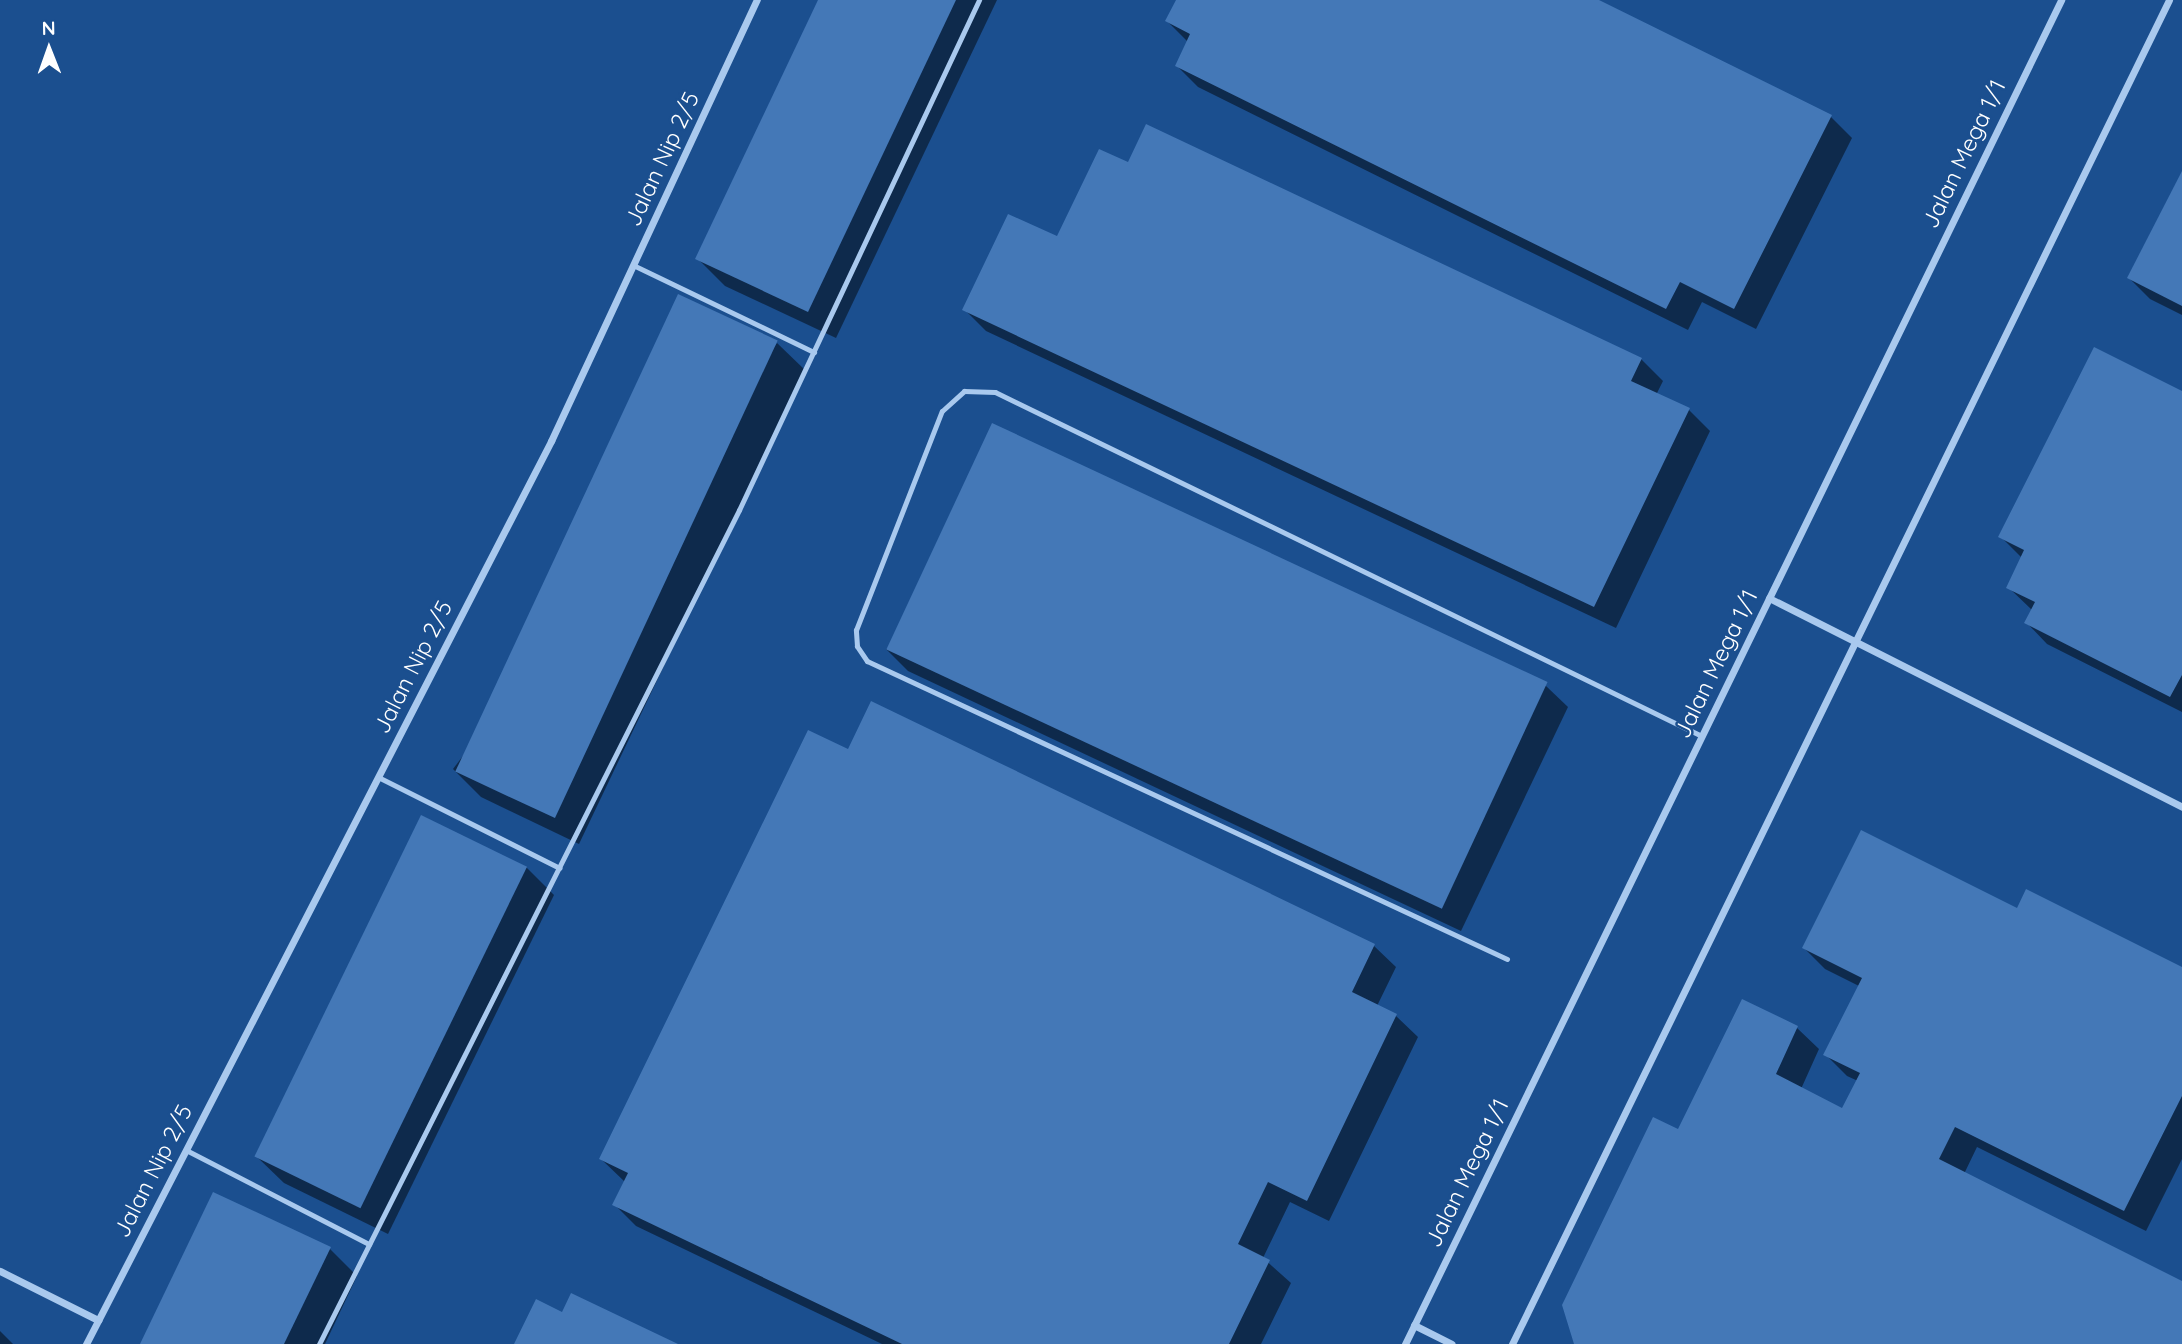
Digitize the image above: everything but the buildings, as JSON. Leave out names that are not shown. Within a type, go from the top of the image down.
[{"type":"street","name":"Jalan Nip 2/5","points":[[86,1344],[551,441],[757,0]]},
{"type":"street","points":[[1511,1344],[2169,0]]},
{"type":"street","name":"Jalan Mega 1/1","points":[[1405,1344],[2060,2]]},
{"type":"street","points":[[1769,598],[2182,807]]},
{"type":"street","points":[[0,1271],[98,1320]]},
{"type":"street","points":[[1414,1325],[1452,1344]]},
{"type":"lane","points":[[318,1344],[739,510],[979,0]]},
{"type":"lane","points":[[2050,0],[2060,2]]},
{"type":"lane","points":[[633,265],[814,352]]},
{"type":"lane","points":[[1507,959],[867,661],[857,646],[856,630],[942,411],[964,391],[995,392],[1702,736]]},
{"type":"lane","points":[[378,777],[560,868]]},
{"type":"lane","points":[[186,1150],[369,1244]]}]
